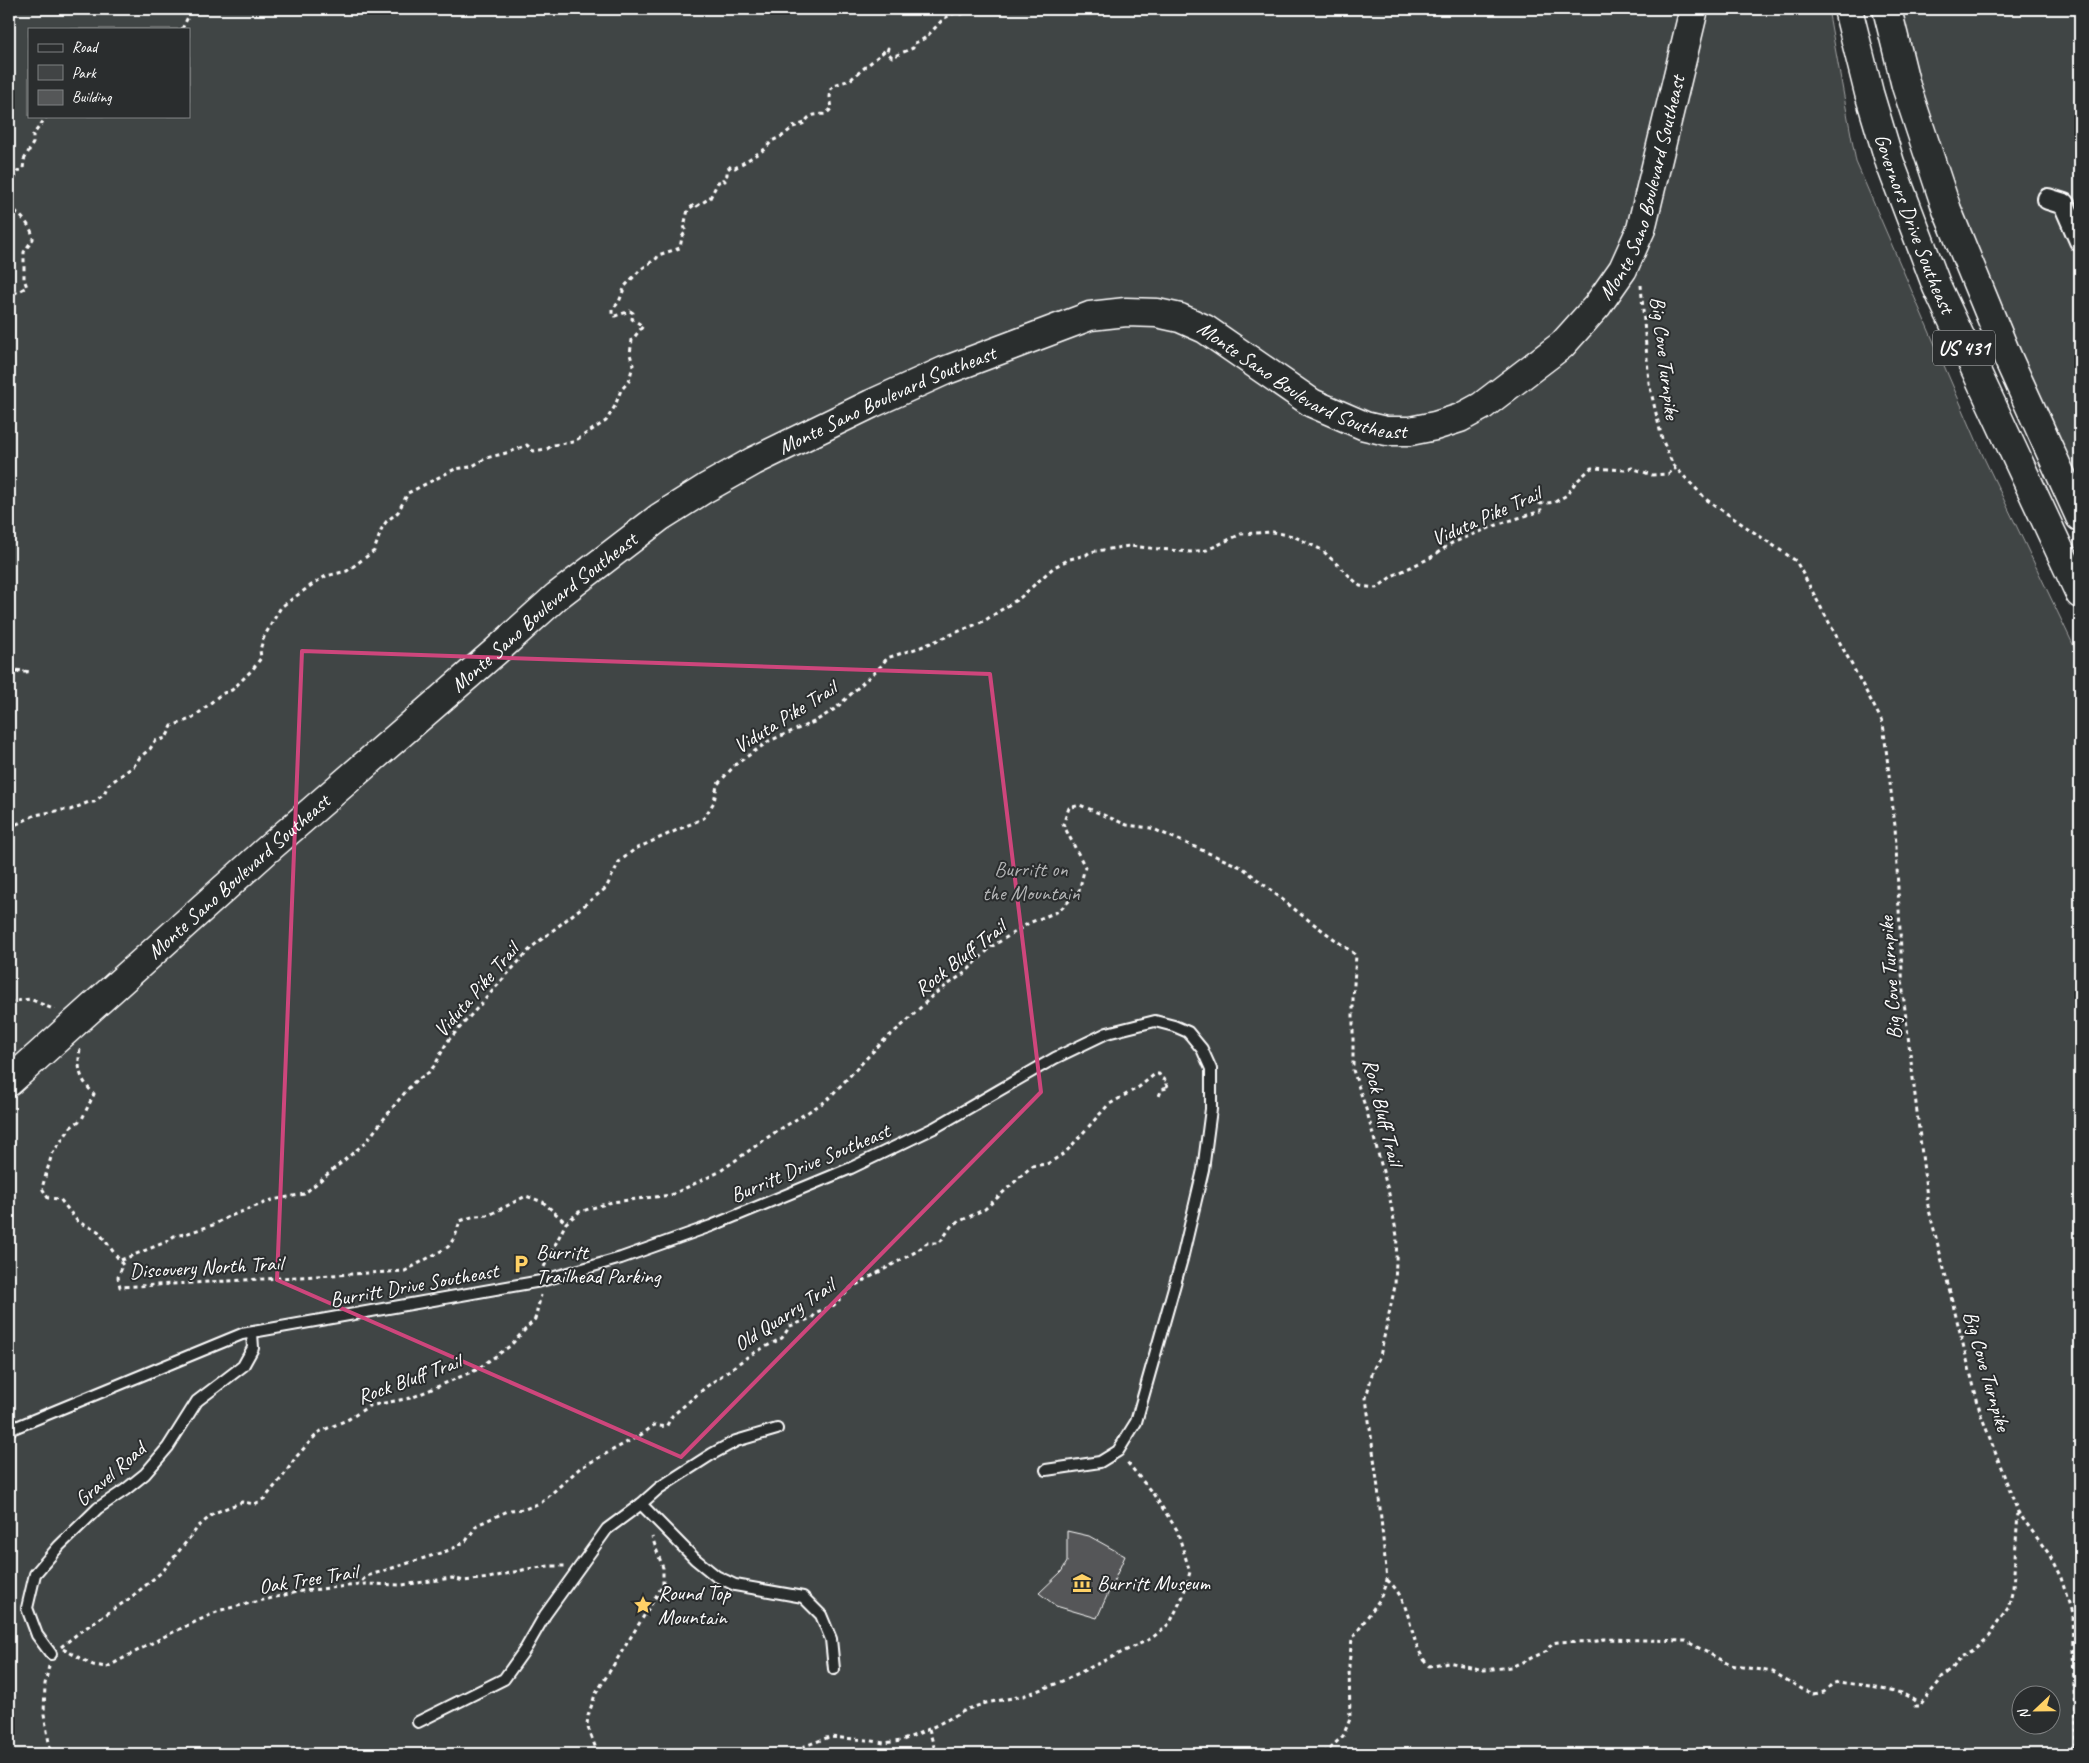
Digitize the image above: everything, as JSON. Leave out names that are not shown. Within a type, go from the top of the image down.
[{"type":"main road","name":"Monte Sano Boulevard Southeast","points":[[9,1082],[557,596],[660,517],[706,488],[754,461],[854,412],[944,371],[1090,316],[1126,312],[1157,313],[1180,318],[1205,329],[1312,403],[1365,426],[1386,431],[1410,431],[1460,418],[1482,406],[1524,376],[1562,345],[1597,306],[1623,269],[1640,229],[1694,9]]},
{"type":"main road","name":"Governors Drive Southeast","points":[[1848,9],[1869,93],[1890,163],[1937,287],[2080,594]]},
{"type":"main road","name":"Governors Drive Southeast","points":[[1888,9],[1906,86],[1947,210],[2007,356],[2080,517]]},
{"type":"street","points":[[2048,199],[2064,204],[2080,242]]},
{"type":"lane","name":"Burritt Drive Southeast","points":[[9,1430],[242,1334],[541,1280],[621,1258],[711,1226],[851,1168],[934,1128],[1056,1058],[1107,1033],[1155,1021],[1188,1032],[1202,1050],[1211,1069],[1211,1109],[1203,1170],[1182,1259],[1136,1422],[1118,1451]]},
{"type":"lane","name":"Gravel Road","points":[[51,1654],[36,1635],[27,1608],[35,1574],[59,1546],[98,1508],[145,1474],[168,1447],[197,1402],[243,1366],[253,1348],[252,1333]]},
{"type":"lane","points":[[418,1722],[504,1679],[526,1648],[545,1615],[606,1528],[641,1504],[659,1488],[712,1454],[736,1441],[777,1430]]},
{"type":"lane","points":[[1046,1470],[1100,1462],[1118,1451]]},
{"type":"lane","points":[[641,1504],[696,1559],[716,1576],[735,1585],[803,1597],[821,1615],[831,1639],[834,1670]]},
{"type":"path","points":[[182,28],[192,9]]},
{"type":"path","points":[[9,828],[35,815],[70,810],[89,802],[94,802],[104,794],[108,785],[134,766],[155,741],[166,738],[172,726],[193,718],[221,694],[232,690],[254,669],[261,658],[260,650],[264,637],[282,607],[326,576],[347,571],[374,551],[382,528],[398,512],[408,493],[455,469],[470,467],[486,458],[510,452],[527,445],[533,451],[573,442],[606,421],[615,406],[621,390],[629,382],[633,365],[630,354],[632,340],[644,326],[632,319],[633,312],[630,310],[615,316],[612,315],[612,310],[619,302],[625,286],[640,270],[657,258],[658,255],[680,248],[682,237],[686,230],[684,226],[688,210],[695,204],[698,206],[707,201],[715,190],[716,184],[724,181],[727,170],[731,166],[735,168],[765,149],[772,141],[793,127],[805,123],[814,114],[826,114],[832,108],[830,97],[831,89],[834,85],[850,80],[888,48],[887,52],[892,57],[912,48],[914,43],[925,40],[945,18],[955,13],[960,15],[970,9]]},
{"type":"path","points":[[9,195],[17,172],[23,169],[24,160],[32,143],[32,135],[45,118]]},
{"type":"path","points":[[9,206],[31,228],[33,239],[24,252],[24,279],[27,287],[9,296]]},
{"type":"path","name":"Big Cove Turnpike","points":[[1623,269],[1633,272],[1640,279],[1649,383],[1662,439],[1676,468],[1707,500],[1796,561],[1883,723],[1895,826],[1903,993],[1928,1206],[1980,1415],[2018,1512],[2049,1554],[2061,1578],[2072,1613],[2076,1754]]},
{"type":"path","name":"Viduta Pike Trail","points":[[121,1260],[166,1242],[174,1236],[207,1227],[272,1200],[304,1194],[366,1142],[414,1082],[428,1073],[435,1065],[447,1042],[512,968],[532,947],[606,888],[619,862],[635,849],[704,818],[714,802],[717,785],[735,765],[769,741],[814,722],[835,709],[881,666],[887,658],[921,647],[984,621],[1021,597],[1054,568],[1070,558],[1086,555],[1090,552],[1129,546],[1190,552],[1206,550],[1241,534],[1273,532],[1293,536],[1322,550],[1360,586],[1377,588],[1392,576],[1430,558],[1452,543],[1502,523],[1541,511],[1540,504],[1555,502],[1566,495],[1574,483],[1591,468],[1624,470],[1632,468],[1652,476],[1668,474],[1676,468]]},
{"type":"path","points":[[9,671],[30,672],[28,674],[9,671]]},
{"type":"path","name":"Rock Bluff Trail","points":[[51,1654],[81,1631],[129,1599],[163,1570],[199,1526],[214,1513],[242,1502],[255,1504],[265,1498],[296,1457],[319,1432],[348,1419],[369,1406],[412,1398],[461,1377],[476,1370],[510,1346],[535,1319],[540,1298],[540,1274],[566,1223],[579,1212],[612,1202],[671,1195],[720,1172],[774,1133],[826,1101],[882,1042],[906,1022],[933,995],[966,972],[991,947],[1029,923],[1059,911],[1079,890],[1085,868],[1063,824],[1069,808],[1080,805],[1127,825],[1151,828],[1243,868],[1356,955],[1353,999],[1353,1070],[1389,1194],[1397,1236],[1395,1286],[1380,1356],[1373,1370],[1366,1398],[1378,1488],[1387,1580],[1380,1599],[1352,1639],[1349,1664],[1350,1719],[1343,1736],[1324,1754]]},
{"type":"path","name":"Discovery North Trail","points":[[9,1002],[30,999],[52,1007],[65,1016],[82,1035],[79,1055],[83,1082],[94,1094],[82,1119],[71,1127],[52,1154],[42,1188],[48,1198],[60,1199],[78,1222],[98,1230],[121,1260],[123,1265],[118,1277],[122,1287],[405,1271],[448,1248],[455,1237],[460,1221],[475,1216],[489,1215],[526,1196],[543,1202],[566,1223]]},
{"type":"path","name":"Old Quarry Trail","points":[[356,1586],[367,1576],[450,1550],[466,1541],[477,1525],[510,1510],[525,1509],[542,1502],[580,1468],[644,1433],[654,1424],[666,1427],[672,1416],[706,1386],[750,1355],[782,1338],[790,1326],[812,1318],[817,1312],[834,1305],[852,1287],[927,1243],[941,1241],[952,1225],[985,1209],[1032,1166],[1047,1164],[1065,1153],[1108,1106],[1139,1087],[1155,1074],[1159,1074],[1161,1078],[1167,1081],[1166,1084],[1169,1088],[1162,1089],[1159,1096]]},
{"type":"path","points":[[796,1754],[805,1746],[829,1737],[884,1743],[902,1741],[929,1730],[968,1709],[986,1703],[1023,1696],[1058,1683],[1152,1638],[1170,1623],[1183,1596],[1190,1572],[1177,1530],[1154,1495],[1118,1451]]},
{"type":"path","points":[[1387,1580],[1394,1586],[1403,1600],[1420,1656],[1429,1666],[1448,1662],[1484,1670],[1510,1667],[1547,1651],[1552,1643],[1564,1640],[1596,1643],[1604,1639],[1686,1641],[1730,1665],[1773,1672],[1802,1690],[1814,1694],[1824,1692],[1832,1684],[1838,1682],[1888,1689],[1910,1697],[1915,1701],[1915,1706],[1919,1706],[1940,1681],[1940,1677],[1952,1670],[1962,1656],[1988,1637],[2008,1608],[2013,1588],[2018,1512]]},
{"type":"path","points":[[598,1754],[588,1725],[588,1716],[595,1695],[663,1585],[663,1568],[652,1536],[656,1520]]},
{"type":"path","name":"Oak Tree Trail","points":[[61,1648],[93,1665],[107,1667],[167,1635],[221,1610],[302,1591],[356,1586],[402,1585],[452,1578],[464,1581],[549,1566],[563,1566],[576,1572]]},
{"type":"path","points":[[51,1654],[45,1684],[44,1714],[51,1754]]},
{"type":"path","points":[[929,1730],[934,1747],[943,1754]]},
{"type":"highlighted area","points":[[302,651],[990,674],[1041,1092],[681,1457],[277,1280]]},
{"type":"green space","name":"Burritt on the Mountain","points":[[9,9],[1828,9],[1856,162],[1984,458],[2080,659],[2080,1754],[9,1754]]},
{"type":"green space","points":[[1887,9],[2080,9],[2080,511],[2007,356]]},
{"type":"building","name":"Burritt Museum","points":[[1067,1531],[1089,1536],[1125,1556],[1097,1618],[1056,1606],[1039,1593],[1061,1572],[1067,1562]]},
{"type":"place","name":"Burritt Trailhead Parking","points":[[521,1264]]},
{"type":"place","name":"Burritt Museum","points":[[1082,1583]]},
{"type":"place","name":"Round Top Mountain","points":[[643,1605]]}]
